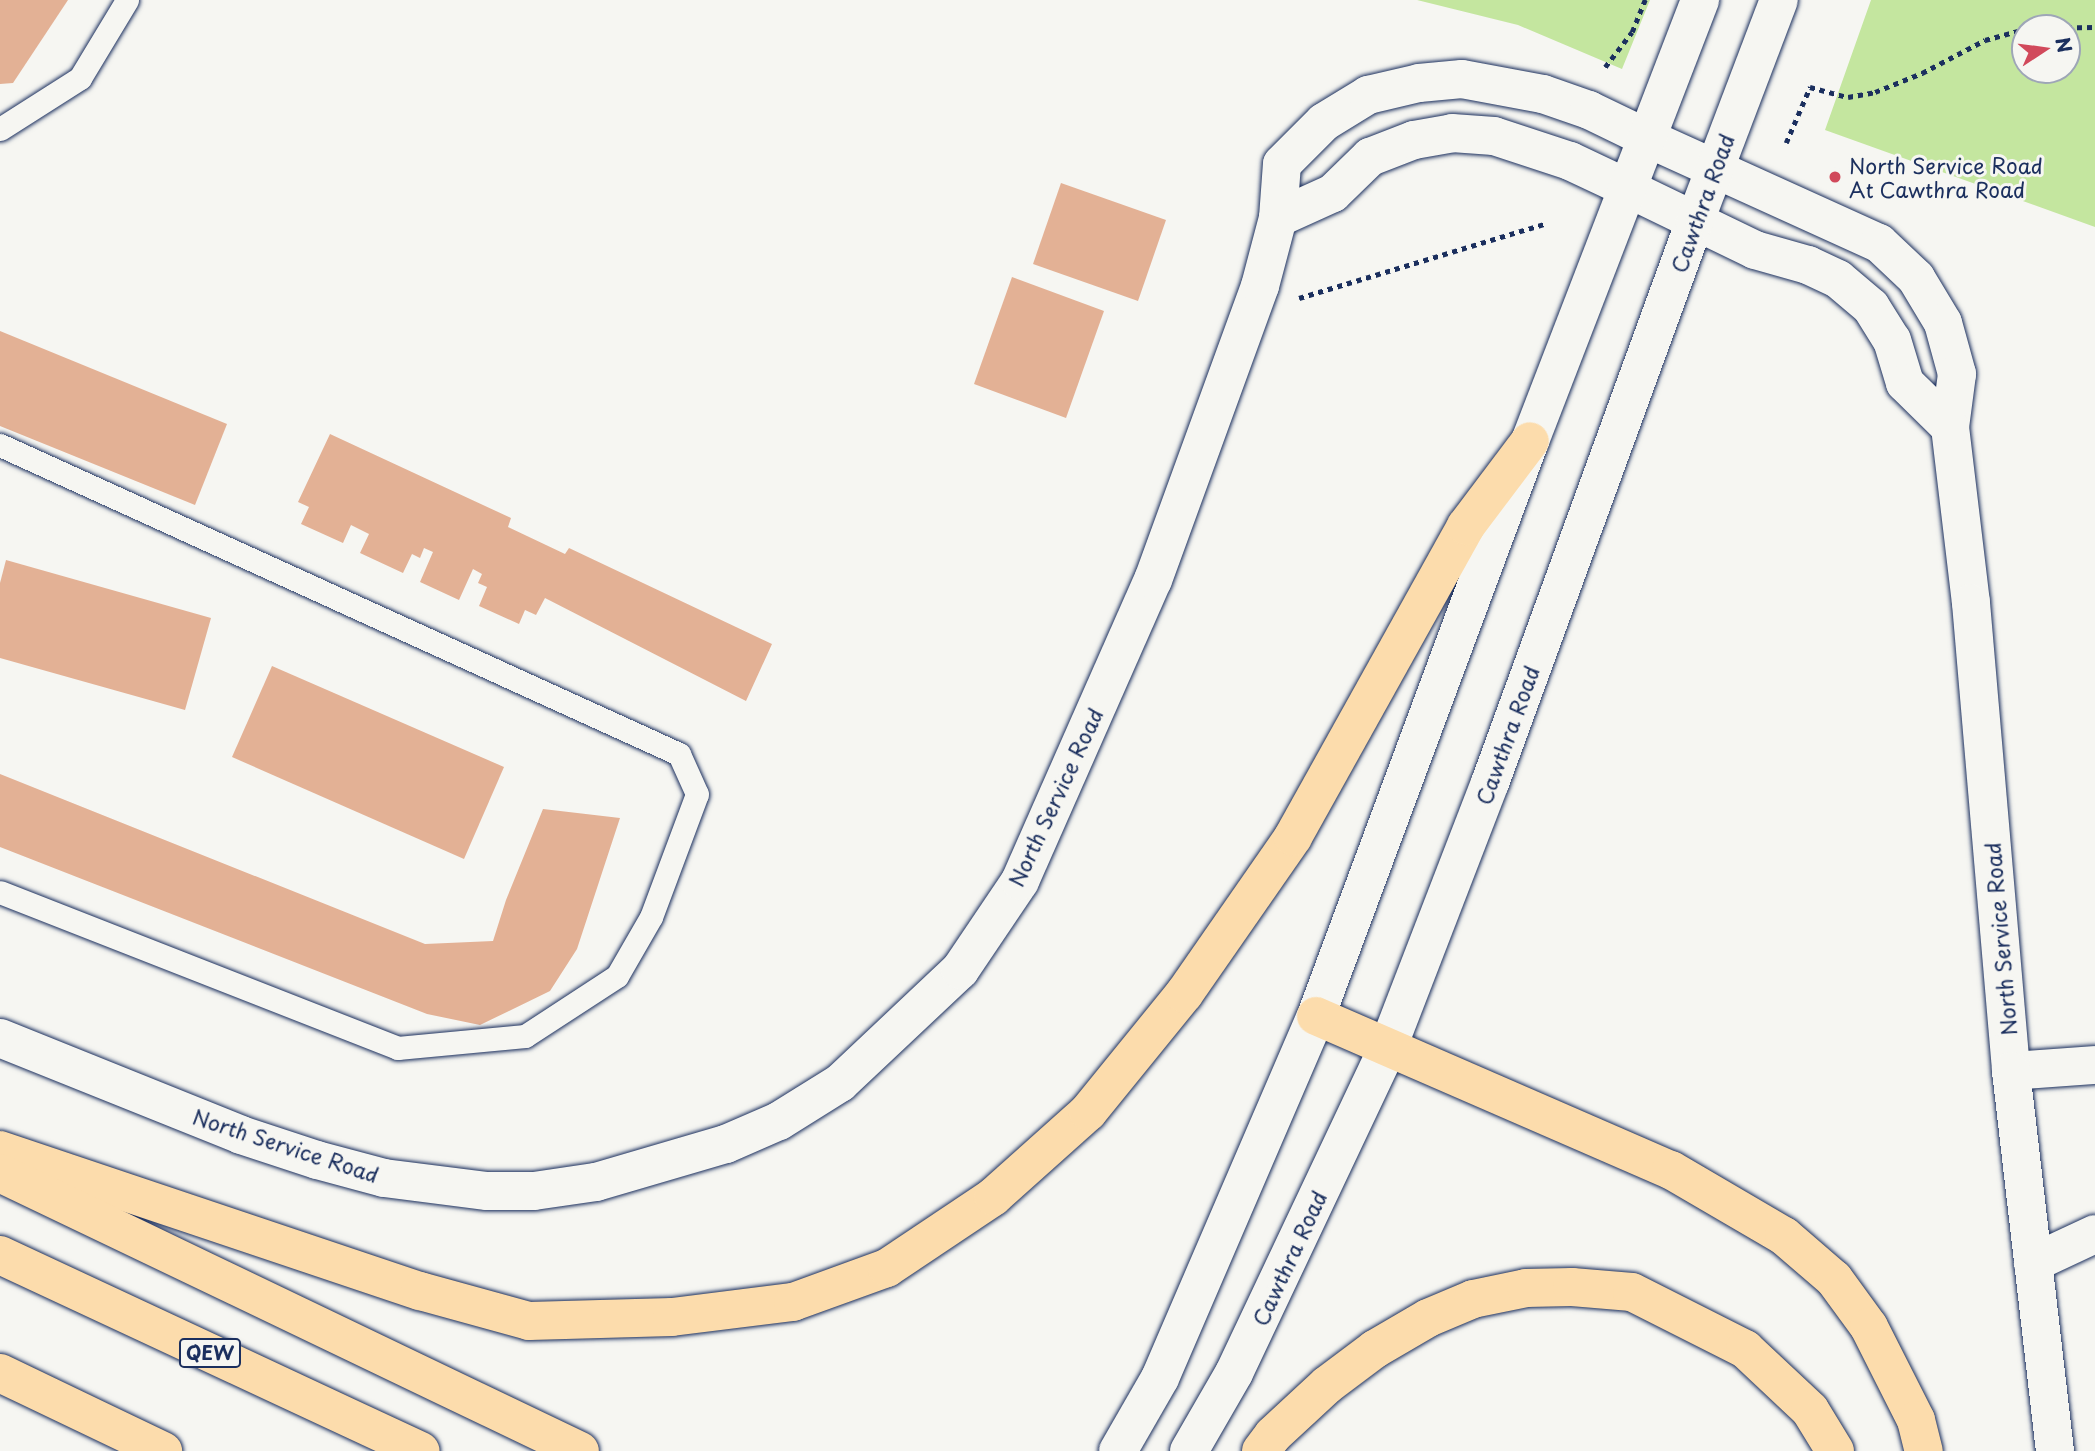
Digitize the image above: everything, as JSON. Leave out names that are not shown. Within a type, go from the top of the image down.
[{"type":"highway","points":[[0,1150],[420,1291],[529,1321],[673,1317],[793,1303],[887,1268],[993,1196],[1088,1112],[1184,994],[1293,836],[1466,526],[1530,441]]},
{"type":"highway","points":[[1316,1016],[1671,1170],[1784,1236],[1834,1279],[1869,1326],[1916,1420],[1924,1451]]},
{"type":"highway","points":[[0,1173],[580,1451]]},
{"type":"highway","name":"QEW","points":[[0,1255],[421,1451]]},
{"type":"highway","points":[[1261,1451],[1273,1435],[1327,1385],[1375,1349],[1428,1318],[1473,1299],[1526,1289],[1572,1287],[1632,1292],[1745,1349],[1810,1410],[1835,1451]]},
{"type":"highway","points":[[0,1373],[163,1451]]},
{"type":"main road","points":[[1118,1451],[1160,1378],[1316,1016],[1530,441],[1700,0]]},
{"type":"main road","name":"Cawthra Road","points":[[1189,1451],[1234,1373],[1388,1047],[1490,783],[1714,169],[1779,0]]},
{"type":"main road","name":"North Service Road","points":[[0,1038],[241,1135],[317,1160],[384,1178],[487,1191],[534,1191],[596,1182],[726,1144],[779,1121],[840,1083],[960,970],[1020,881],[1153,579],[1249,316],[1278,218],[1282,164],[1324,122],[1368,95],[1419,83],[1462,79],[1532,92],[1589,110],[1879,243],[1916,278],[1943,323],[1957,374],[1950,427],[1971,603],[2011,1070],[2055,1451]]},
{"type":"main road","points":[[1278,218],[1334,193],[1370,157],[1414,140],[1452,133],[1494,136],[1570,161],[1755,250],[1808,265],[1838,279],[1871,307],[1892,340],[1905,383],[1950,427]]},
{"type":"main road","points":[[2011,1070],[2095,1065]]},
{"type":"main road","points":[[2033,1263],[2095,1234]]},
{"type":"lane","points":[[0,129],[80,78],[127,0]]},
{"type":"lane","points":[[0,445],[679,754],[696,794],[651,918],[618,975],[525,1036],[398,1048],[0,892]]},
{"type":"path","points":[[1605,67],[1632,32],[1645,0]]},
{"type":"path","points":[[1786,143],[1810,87],[1848,97],[1875,92],[1922,73],[1985,40],[2011,32]]},
{"type":"path","points":[[1249,316],[1313,293],[1547,223]]},
{"type":"green space","points":[[1417,0],[1650,0],[1622,69],[1518,25]]},
{"type":"green space","points":[[1871,0],[2095,0],[2095,227],[1825,130]]},
{"type":"building","points":[[0,0],[68,0],[13,83],[0,84]]},
{"type":"building","points":[[1061,183],[1166,220],[1138,301],[1033,264]]},
{"type":"building","points":[[1012,277],[1104,311],[1066,418],[974,384]]},
{"type":"building","points":[[0,331],[227,424],[195,505],[0,426]]},
{"type":"building","points":[[330,434],[511,518],[508,527],[565,554],[569,548],[772,644],[746,701],[545,598],[536,615],[525,610],[519,624],[479,606],[487,587],[478,583],[482,574],[473,569],[459,600],[420,582],[433,552],[424,548],[420,558],[412,554],[403,573],[360,553],[369,534],[351,525],[343,543],[301,524],[309,507],[298,502]]},
{"type":"building","points":[[6,560],[211,618],[185,710],[0,658],[0,583]]},
{"type":"building","points":[[272,666],[504,767],[464,859],[232,757]]},
{"type":"building","points":[[0,774],[425,944],[493,941],[506,900],[543,809],[620,818],[577,949],[550,991],[480,1025],[427,1014],[0,847]]},
{"type":"place","name":"North Service Road At Cawthra Road","points":[[1835,177]]}]
